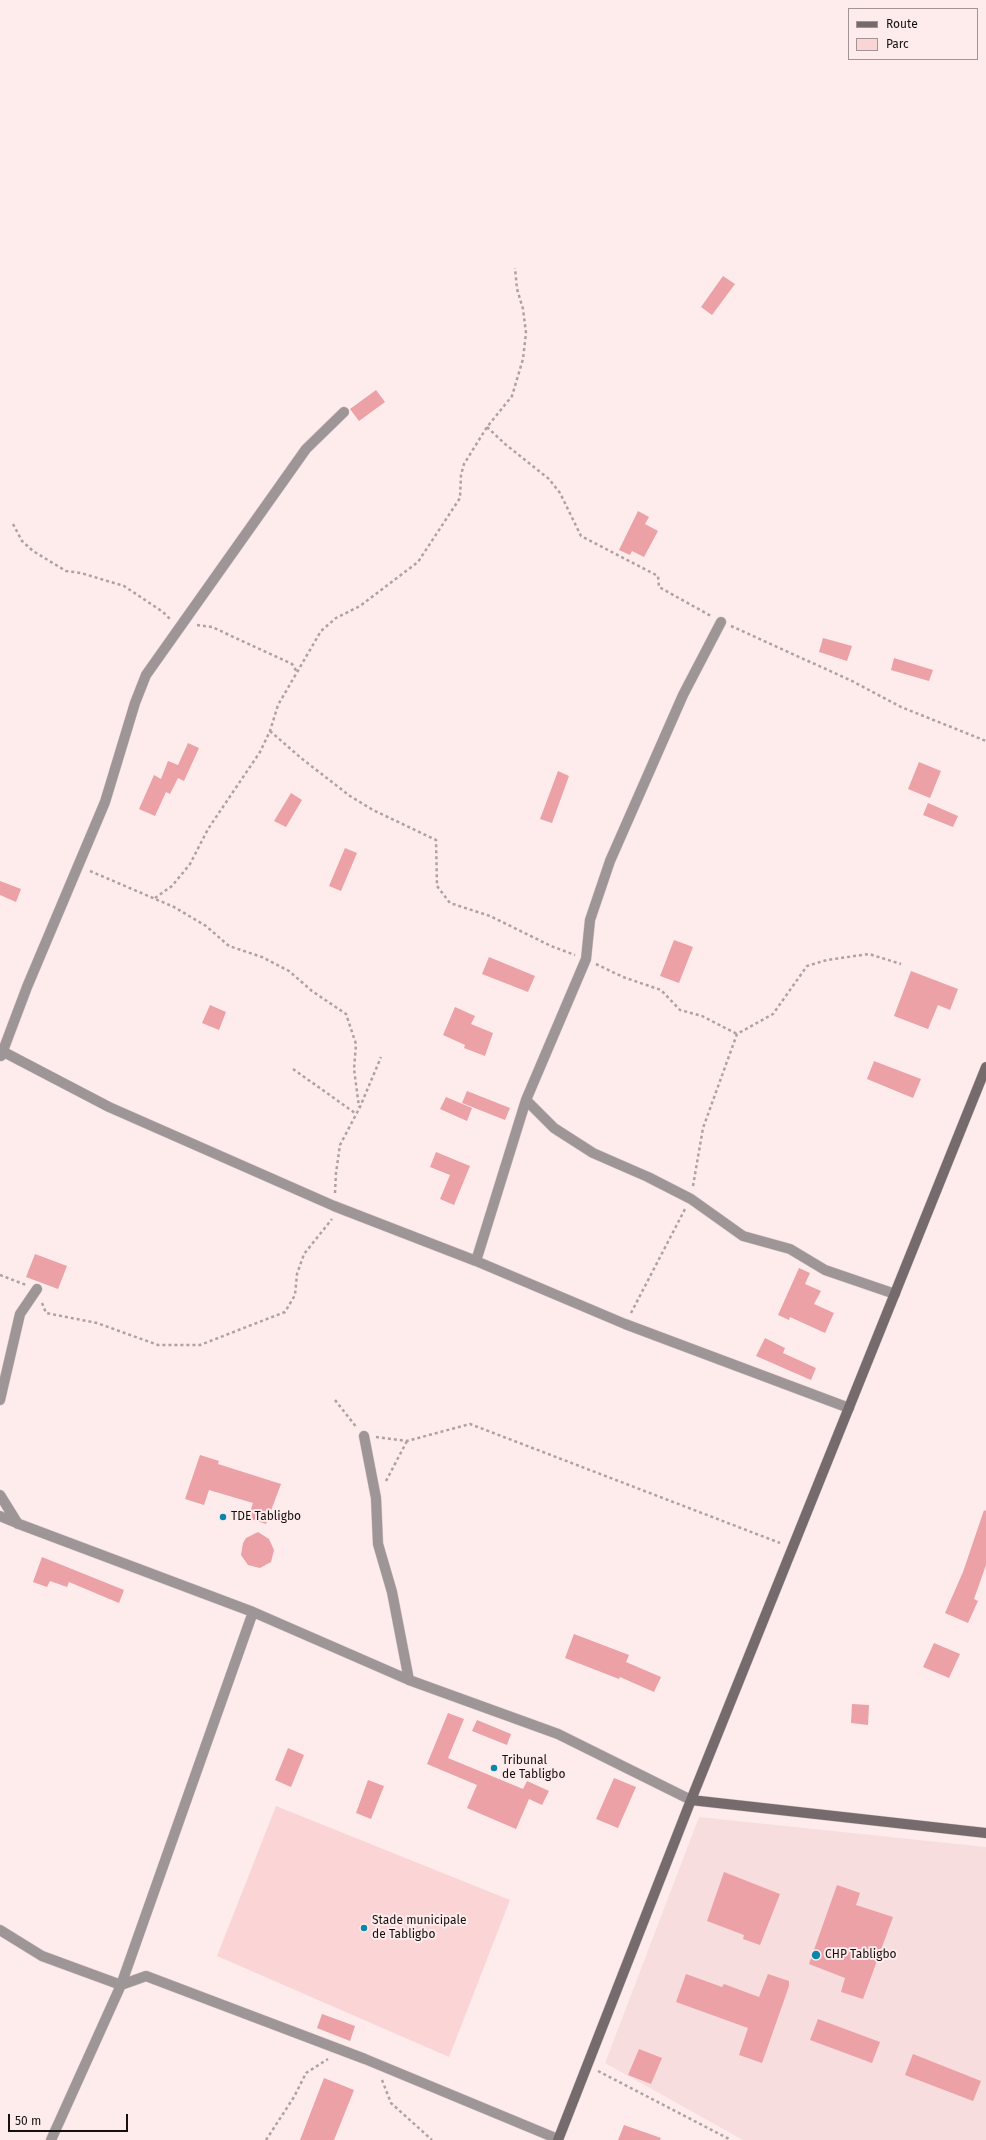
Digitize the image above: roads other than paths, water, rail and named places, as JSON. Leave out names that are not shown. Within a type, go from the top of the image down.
[{"type":"street","points":[[344,412],[306,449],[146,675],[135,703],[105,802],[75,869],[1,1053],[109,1107],[334,1206],[476,1261],[625,1324],[849,1408]]},
{"type":"street","points":[[476,1261],[526,1100],[586,959],[590,920],[610,861],[683,695],[721,622]]},
{"type":"street","points":[[0,1930],[42,1956],[121,1985],[146,1976],[375,2063],[558,2139],[691,1800],[794,1548],[895,1294],[983,1086],[986,1068]]},
{"type":"street","points":[[526,1100],[554,1128],[593,1153],[648,1177],[691,1199],[742,1236],[790,1249],[825,1270],[895,1294]]},
{"type":"street","points":[[0,1400],[20,1314],[37,1289]]},
{"type":"street","points":[[364,1436],[376,1498],[378,1544],[392,1592],[409,1680]]},
{"type":"street","points":[[0,1495],[18,1524]]},
{"type":"street","points":[[0,1516],[253,1612],[409,1680],[558,1734],[691,1800],[986,1833]]},
{"type":"street","points":[[51,2140],[121,1985],[253,1612]]},
{"type":"place","name":"TDE Tabligbo","points":[[223,1517]]},
{"type":"place","name":"Tribunal de Tabligbo","points":[[494,1768]]},
{"type":"place","name":"Stade municipale de Tabligbo","points":[[364,1928]]},
{"type":"place","name":"CHP Tabligbo","points":[[816,1955]]}]
